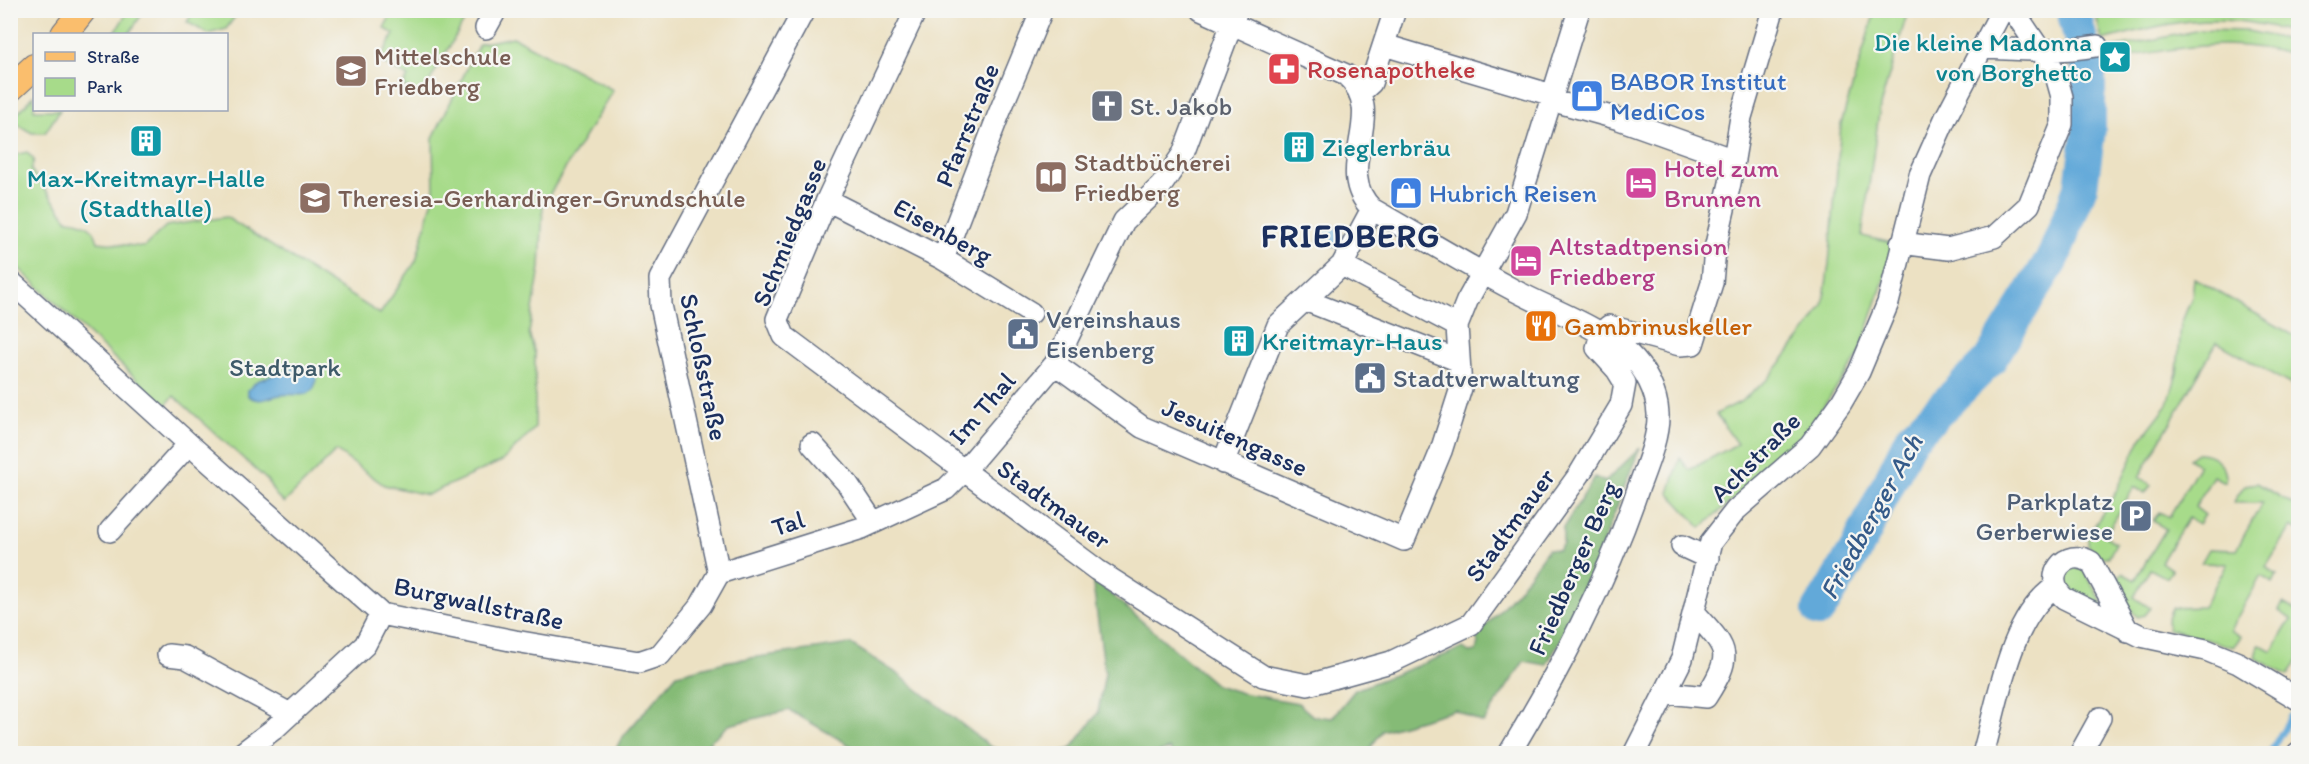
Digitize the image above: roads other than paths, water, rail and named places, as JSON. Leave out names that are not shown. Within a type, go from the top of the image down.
[{"type":"main road","points":[[64,33],[82,10]]},
{"type":"main road","points":[[10,89],[33,68]]},
{"type":"street","name":"Schloßstraße","points":[[719,573],[667,338],[660,279],[804,10]]},
{"type":"street","name":"Schmiedgasse","points":[[916,10],[827,200],[777,319],[784,336],[964,471]]},
{"type":"street","name":"Pfarrstraße","points":[[943,259],[1042,10]]},
{"type":"street","points":[[1201,10],[1234,18],[1346,75],[1361,92],[1364,120],[1355,183],[1362,199],[1372,209],[1342,265],[1278,325],[1223,463]]},
{"type":"street","points":[[1361,92],[1371,83],[1395,10]]},
{"type":"street","points":[[1305,300],[1457,360],[1457,326],[1516,213],[1579,10]]},
{"type":"street","points":[[1601,334],[1609,326],[1680,345],[1693,344],[1712,283],[1715,249],[1741,117],[1773,10]]},
{"type":"street","name":"Achstraße","points":[[1634,753],[1667,693],[1682,659],[1711,542],[1736,510],[1810,446],[1841,403],[1859,372],[1888,303],[1900,243],[1929,154],[2002,10]]},
{"type":"street","points":[[1900,243],[1948,249],[1994,237],[2029,205],[2062,124],[2062,98],[2055,72],[2013,10]]},
{"type":"street","name":"Im Thal","points":[[964,471],[1055,364],[1124,221],[1161,186],[1183,154],[1234,18]]},
{"type":"street","points":[[1384,45],[1619,119],[1734,160]]},
{"type":"street","points":[[1984,48],[2042,53],[2067,52],[2095,46]]},
{"type":"street","name":"Eisenberg","points":[[827,200],[943,259],[1031,313]]},
{"type":"street","name":"Friedberger Berg","points":[[1372,209],[1484,273],[1601,334],[1629,354],[1647,376],[1656,400],[1658,416],[1645,470],[1612,561],[1586,616],[1509,753]]},
{"type":"street","points":[[1342,265],[1457,326]]},
{"type":"street","name":"Burgwallstraße","points":[[10,281],[381,614],[515,641],[639,662],[660,655],[701,605],[719,573]]},
{"type":"street","name":"Stadtmauer","points":[[964,471],[1097,570],[1227,654],[1263,676],[1308,685],[1391,662],[1472,624],[1579,475],[1621,405],[1625,383],[1617,370],[1597,348],[1601,334]]},
{"type":"street","name":"Jesuitengasse","points":[[1055,364],[1142,427],[1404,540],[1441,451],[1461,388],[1457,360]]},
{"type":"street","points":[[110,531],[189,444]]},
{"type":"street","points":[[813,444],[846,483],[873,522]]},
{"type":"street","name":"Tal","points":[[719,573],[873,522],[946,489],[964,471]]},
{"type":"street","points":[[1682,546],[1708,558]]},
{"type":"street","points":[[2128,631],[2091,562],[2073,557],[2063,560],[2055,572],[2055,587],[2064,598],[2128,631],[2206,650],[2238,663],[2298,699]]},
{"type":"street","points":[[1983,753],[2009,656],[2041,596],[2055,587]]},
{"type":"street","points":[[1667,693],[1706,697],[1717,680],[1725,660],[1725,650],[1720,641],[1694,612]]},
{"type":"street","points":[[241,753],[290,714],[365,645],[381,614]]},
{"type":"street","points":[[168,655],[185,657],[290,714]]},
{"type":"street","points":[[2080,753],[2100,718]]},
{"type":"water","points":[[1334,226],[1343,235],[1338,248],[1318,241],[1323,228]]},
{"type":"water","points":[[300,366],[312,368],[315,373],[316,381],[311,392],[302,395],[285,394],[261,400],[248,396],[248,390],[257,381]]},
{"type":"waterway","name":"Friedberger Ach","points":[[1819,610],[1856,550],[1911,438],[1989,361],[2054,256],[2081,186],[2089,129],[2089,71],[2073,10]]},
{"type":"waterway","points":[[2269,754],[2291,716]]},
{"type":"place","name":"Die kleine Madonna von Borghetto","points":[[2115,57]]},
{"type":"place","name":"Rosenapotheke","points":[[1284,69]]},
{"type":"place","name":"Mittelschule Friedberg","points":[[351,71]]},
{"type":"place","name":"BABOR Institut MediCos","points":[[1587,96]]},
{"type":"place","name":"St. Jakob","points":[[1107,106]]},
{"type":"place","name":"Max-Kreitmayr-Halle (Stadthalle)","points":[[146,141]]},
{"type":"place","name":"Zieglerbräu","points":[[1299,147]]},
{"type":"place","name":"Stadtbücherei Friedberg","points":[[1051,177]]},
{"type":"place","name":"Hotel zum Brunnen","points":[[1641,183]]},
{"type":"place","name":"Hubrich Reisen","points":[[1406,193]]},
{"type":"place","name":"Theresia-Gerhardinger-Grundschule","points":[[315,198]]},
{"type":"place","name":"Altstadtpension Friedberg","points":[[1526,261]]},
{"type":"place","name":"Gambrinuskeller","points":[[1541,326]]},
{"type":"place","name":"Vereinshaus Eisenberg","points":[[1023,334]]},
{"type":"place","name":"Kreitmayr-Haus","points":[[1239,341]]},
{"type":"place","name":"Stadtverwaltung","points":[[1370,378]]},
{"type":"place","name":"Parkplatz Gerberwiese","points":[[2136,516]]},
{"type":"district","name":"FRIEDBERG","points":[[1351,236]]},
{"type":"park label","name":"Stadtpark","points":[[285,367]]}]
